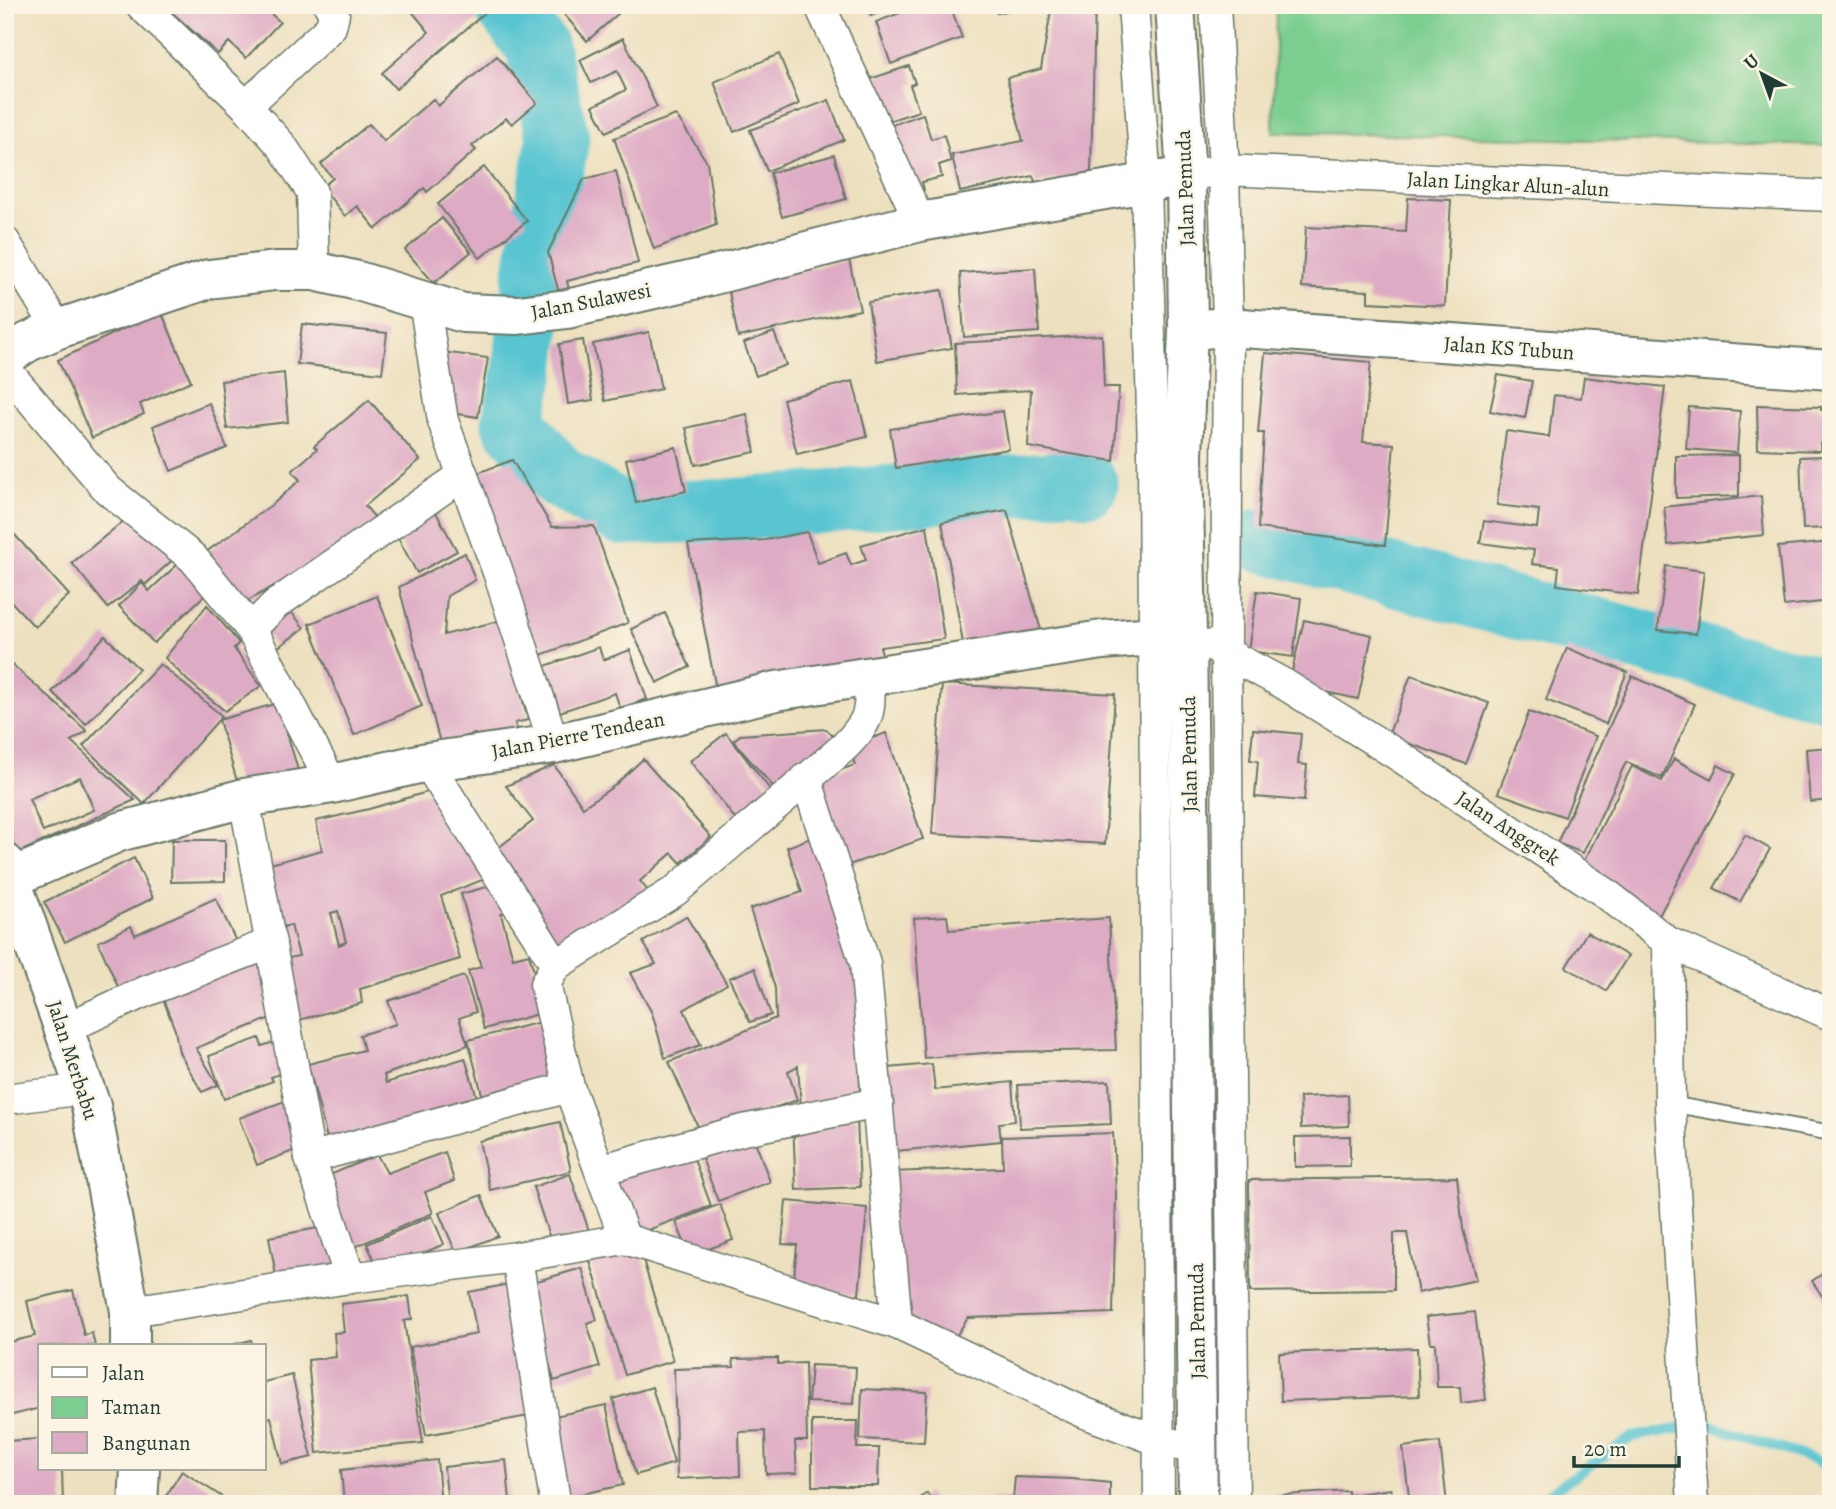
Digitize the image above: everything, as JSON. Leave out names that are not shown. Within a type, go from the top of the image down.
[{"type":"street","points":[[141,5],[246,106],[282,146],[312,192],[314,271]]},
{"type":"street","points":[[246,106],[331,27],[334,14],[329,5]]},
{"type":"street","points":[[1133,5],[1146,183],[1171,635],[1158,1504]]},
{"type":"street","name":"Jalan Pemuda","points":[[1175,5],[1186,176],[1188,330],[1171,635],[1199,1450],[1198,1504]]},
{"type":"street","points":[[1215,5],[1224,170],[1228,327],[1226,652],[1234,1504]]},
{"type":"street","points":[[821,8],[920,222]]},
{"type":"street","name":"Jalan Lingkar Alun-alun","points":[[1186,176],[1224,170],[1831,196]]},
{"type":"street","name":"Jalan Sulawesi","points":[[5,357],[27,342],[58,329],[209,279],[275,271],[314,271],[358,281],[463,313],[518,315],[567,309],[702,278],[920,222],[1186,176]]},
{"type":"street","points":[[5,242],[58,329]]},
{"type":"street","points":[[424,301],[443,421],[498,572],[554,744]]},
{"type":"street","name":"Jalan KS Tubun","points":[[1188,330],[1228,327],[1831,370]]},
{"type":"street","points":[[5,369],[108,490],[192,558],[250,629],[332,784]]},
{"type":"street","points":[[250,629],[276,604],[463,475]]},
{"type":"street","name":"Jalan Anggrek","points":[[1171,635],[1226,652],[1284,684],[1604,892],[1668,942],[1831,1015]]},
{"type":"street","name":"Jalan Pierre Tendean","points":[[8,871],[120,832],[244,798],[332,784],[427,762],[554,744],[776,691],[1102,640],[1171,635]]},
{"type":"street","points":[[625,1239],[569,1087],[545,984],[556,965],[676,891],[861,729],[870,711],[868,676]]},
{"type":"street","points":[[427,762],[556,965]]},
{"type":"street","points":[[806,778],[865,963],[897,1324]]},
{"type":"street","points":[[244,798],[310,1158],[350,1278]]},
{"type":"street","name":"Jalan Merbabu","points":[[8,871],[91,1106],[130,1329]]},
{"type":"street","points":[[1668,942],[1670,1104],[1693,1504]]},
{"type":"street","points":[[64,1029],[144,992],[271,943]]},
{"type":"street","points":[[310,1158],[569,1087]]},
{"type":"street","points":[[5,1099],[85,1089]]},
{"type":"street","points":[[600,1170],[743,1130],[878,1103]]},
{"type":"street","points":[[130,1329],[350,1278],[517,1257],[625,1239],[897,1324],[1085,1413],[1160,1441],[1199,1450]]},
{"type":"street","points":[[517,1257],[555,1501]]},
{"type":"lane","points":[[1670,1104],[1826,1132]]},
{"type":"green space","points":[[1276,5],[1831,5],[1831,146],[1273,132]]},
{"type":"building","points":[[164,5],[261,5],[280,22],[246,58],[229,42],[218,54]]},
{"type":"building","points":[[414,5],[482,5],[487,11],[396,89],[382,73],[429,32],[410,9]]},
{"type":"building","points":[[556,5],[628,5],[587,41]]},
{"type":"building","points":[[867,5],[898,5],[898,6],[871,16]]},
{"type":"building","points":[[921,5],[950,5],[962,38],[891,64],[876,22]]},
{"type":"building","points":[[995,5],[1028,5],[1028,6],[997,13]]},
{"type":"building","points":[[1052,5],[1095,5],[1091,172],[1036,184],[1033,176],[960,192],[952,155],[1023,141],[1007,78],[1041,69]]},
{"type":"building","points":[[623,38],[657,107],[606,132],[593,106],[626,90],[617,71],[591,83],[580,60]]},
{"type":"building","points":[[779,54],[799,104],[734,132],[714,82]]},
{"type":"building","points":[[497,56],[537,103],[512,124],[506,118],[472,146],[476,150],[427,192],[424,188],[376,229],[357,206],[345,216],[322,187],[333,178],[321,164],[369,124],[384,141],[433,99],[438,106]]},
{"type":"building","points":[[909,66],[915,83],[910,85],[919,111],[888,121],[880,98],[867,102],[861,82]]},
{"type":"building","points":[[829,100],[844,140],[767,171],[750,130]]},
{"type":"building","points":[[923,114],[931,139],[944,135],[951,161],[939,165],[942,177],[922,182],[924,190],[910,194],[880,129]]},
{"type":"building","points":[[676,115],[707,162],[716,225],[654,249],[614,138]]},
{"type":"building","points":[[834,155],[846,199],[782,217],[770,173]]},
{"type":"building","points":[[484,167],[527,221],[480,258],[438,204]]},
{"type":"building","points":[[616,171],[638,263],[567,281],[570,295],[560,297],[548,252],[584,179]]},
{"type":"building","points":[[1408,198],[1451,200],[1445,306],[1368,302],[1368,291],[1302,287],[1306,227],[1406,232]]},
{"type":"building","points":[[442,218],[471,252],[434,283],[405,250]]},
{"type":"building","points":[[849,260],[860,310],[738,337],[728,287]]},
{"type":"building","points":[[1035,268],[1039,332],[964,337],[960,273]]},
{"type":"building","points":[[942,290],[952,348],[877,361],[868,302]]},
{"type":"building","points":[[161,311],[191,381],[140,404],[144,414],[92,438],[58,360]]},
{"type":"building","points":[[302,324],[387,333],[382,373],[297,364]]},
{"type":"building","points":[[649,332],[661,389],[605,401],[593,344]]},
{"type":"building","points":[[774,332],[786,365],[756,376],[744,343]]},
{"type":"building","points":[[1102,335],[1104,387],[1119,387],[1114,461],[1028,447],[1031,390],[957,395],[955,343]]},
{"type":"building","points":[[583,340],[593,400],[568,404],[559,344]]},
{"type":"building","points":[[434,351],[488,358],[478,417],[446,412]]},
{"type":"building","points":[[1265,353],[1371,362],[1363,442],[1394,444],[1385,545],[1258,528],[1264,433],[1258,433]]},
{"type":"building","points":[[284,373],[288,422],[227,429],[221,381]]},
{"type":"building","points":[[1498,375],[1532,381],[1525,418],[1490,411]]},
{"type":"building","points":[[1584,377],[1665,387],[1638,595],[1557,585],[1559,567],[1532,564],[1534,550],[1480,543],[1484,521],[1537,528],[1539,510],[1497,505],[1506,431],[1549,437],[1554,395],[1581,398]]},
{"type":"building","points":[[853,381],[867,437],[797,454],[783,399]]},
{"type":"building","points":[[369,400],[420,460],[365,506],[377,520],[320,560],[242,604],[206,552],[273,504],[300,480],[292,471],[317,449],[314,446]]},
{"type":"building","points":[[209,403],[227,448],[171,471],[153,426]]},
{"type":"building","points":[[1757,405],[1821,407],[1821,410],[1831,410],[1831,443],[1820,443],[1820,451],[1758,449]]},
{"type":"building","points":[[1689,407],[1740,411],[1737,453],[1686,449]]},
{"type":"building","points":[[1003,411],[1009,449],[896,468],[890,429]]},
{"type":"building","points":[[747,414],[755,452],[695,465],[686,428]]},
{"type":"building","points":[[676,447],[686,491],[636,503],[626,459]]},
{"type":"building","points":[[1739,455],[1739,496],[1676,498],[1676,456]]},
{"type":"building","points":[[1824,456],[1827,528],[1803,529],[1800,457]]},
{"type":"building","points":[[512,460],[552,527],[594,526],[628,623],[530,659],[467,477]]},
{"type":"building","points":[[1761,496],[1764,535],[1668,545],[1664,507]]},
{"type":"building","points":[[432,505],[457,551],[417,573],[392,527]]},
{"type":"building","points":[[1007,510],[1044,641],[965,655],[942,522]]},
{"type":"building","points":[[131,515],[181,552],[145,585],[142,581],[108,608],[72,563]]},
{"type":"building","points":[[5,524],[69,595],[35,627],[5,595]]},
{"type":"building","points":[[927,526],[944,639],[880,647],[886,665],[717,694],[688,544],[765,540],[807,532],[818,563],[846,553],[851,565],[866,560],[861,545]]},
{"type":"building","points":[[1831,542],[1831,601],[1784,606],[1778,547]]},
{"type":"building","points":[[465,553],[475,580],[447,596],[444,635],[502,620],[528,720],[515,723],[520,743],[480,754],[475,734],[440,743],[399,587]]},
{"type":"building","points":[[181,561],[209,591],[154,643],[119,606],[142,583],[149,591]]},
{"type":"building","points":[[1666,566],[1704,571],[1696,634],[1658,630]]},
{"type":"building","points":[[1257,591],[1301,598],[1293,657],[1248,651]]},
{"type":"building","points":[[377,596],[422,706],[354,735],[309,624]]},
{"type":"building","points":[[284,603],[304,628],[277,648],[258,623]]},
{"type":"building","points":[[207,605],[239,643],[234,648],[261,686],[225,711],[165,658]]},
{"type":"building","points":[[665,613],[690,667],[657,683],[631,629]]},
{"type":"building","points":[[1304,620],[1372,635],[1358,699],[1289,684]]},
{"type":"building","points":[[105,636],[139,669],[86,724],[52,692]]},
{"type":"building","points":[[599,647],[603,660],[630,650],[647,699],[620,708],[615,693],[560,712],[545,666]]},
{"type":"building","points":[[1567,648],[1627,672],[1606,724],[1546,700]]},
{"type":"building","points":[[5,658],[87,731],[71,741],[135,800],[13,855],[5,837]],"holes":[[[80,777],[94,810],[43,832],[29,799]]]},
{"type":"building","points":[[160,664],[222,716],[144,804],[83,746]]},
{"type":"building","points":[[1411,675],[1489,703],[1466,764],[1388,736]]},
{"type":"building","points":[[1632,676],[1695,704],[1662,778],[1626,762],[1583,853],[1557,843]]},
{"type":"building","points":[[942,684],[1115,694],[1105,844],[932,834]]},
{"type":"building","points":[[278,703],[298,770],[239,788],[219,720]]},
{"type":"building","points":[[1529,712],[1596,736],[1565,817],[1498,793]]},
{"type":"building","points":[[826,729],[836,739],[777,791],[733,741],[740,735]]},
{"type":"building","points":[[1253,729],[1301,734],[1298,764],[1307,765],[1304,801],[1255,797],[1258,761],[1250,760]]},
{"type":"building","points":[[726,733],[776,797],[740,825],[690,761]]},
{"type":"building","points":[[886,733],[923,839],[849,865],[818,778],[855,765],[849,747]]},
{"type":"building","points":[[1831,747],[1831,800],[1810,802],[1806,749]]},
{"type":"building","points":[[643,759],[711,837],[681,863],[672,853],[640,881],[652,896],[556,961],[489,855],[533,821],[506,786],[554,765],[583,807],[614,786]]},
{"type":"building","points":[[1674,759],[1711,779],[1718,765],[1735,774],[1654,925],[1578,873],[1632,766],[1662,781]]},
{"type":"building","points":[[441,788],[495,875],[441,896],[460,959],[360,989],[362,1003],[299,1020],[283,959],[299,956],[291,925],[279,928],[263,866],[322,850],[316,821]],"holes":[[[338,911],[346,942],[339,945],[331,913]]]},
{"type":"building","points":[[1745,835],[1770,849],[1740,902],[1714,888]]},
{"type":"building","points":[[813,837],[857,961],[860,1094],[801,1106],[798,1066],[788,1071],[797,1100],[748,1117],[704,1140],[669,1062],[776,1018],[775,988],[750,909],[802,892],[787,847]]},
{"type":"building","points":[[172,840],[225,840],[225,881],[171,882]]},
{"type":"building","points":[[134,858],[153,898],[65,942],[44,902]]},
{"type":"building","points":[[501,883],[509,911],[501,914],[513,958],[529,954],[545,1012],[484,1029],[468,971],[481,967],[461,894]]},
{"type":"building","points":[[216,898],[238,946],[123,998],[98,942],[131,926],[135,935]]},
{"type":"building","points":[[686,916],[727,984],[684,1010],[701,1045],[665,1058],[652,1013],[630,973],[656,964],[643,942]]},
{"type":"building","points":[[947,916],[949,930],[1109,918],[1116,1050],[996,1052],[924,1058],[914,918]]},
{"type":"building","points":[[1587,932],[1628,956],[1606,991],[1566,967]]},
{"type":"building","points":[[263,952],[281,1014],[196,1048],[218,1085],[202,1092],[179,1052],[175,1030],[160,991]]},
{"type":"building","points":[[755,968],[771,1015],[750,1022],[729,978]]},
{"type":"building","points":[[464,976],[476,1012],[459,1018],[468,1045],[384,1075],[386,1083],[465,1058],[479,1104],[330,1150],[308,1064],[364,1050],[360,1035],[396,1024],[388,1001]]},
{"type":"building","points":[[545,1021],[561,1086],[485,1106],[468,1040]]},
{"type":"building","points":[[259,1038],[262,1046],[286,1038],[292,1069],[271,1077],[273,1081],[224,1099],[209,1056]]},
{"type":"building","points":[[932,1064],[935,1090],[1012,1082],[1015,1121],[999,1123],[1001,1141],[885,1152],[877,1069]]},
{"type":"building","points":[[1109,1081],[1111,1124],[1020,1128],[1018,1085]]},
{"type":"building","points":[[1348,1095],[1349,1126],[1301,1128],[1300,1097]]},
{"type":"building","points":[[290,1099],[306,1146],[257,1165],[239,1118]]},
{"type":"building","points":[[857,1119],[860,1187],[796,1190],[793,1122]]},
{"type":"building","points":[[560,1122],[571,1171],[490,1190],[479,1141]]},
{"type":"building","points":[[751,1130],[770,1182],[718,1201],[699,1150]]},
{"type":"building","points":[[1113,1133],[1116,1195],[1113,1313],[968,1318],[949,1347],[899,1323],[889,1172],[1003,1168],[1002,1137]]},
{"type":"building","points":[[1350,1136],[1350,1166],[1295,1167],[1295,1137]]},
{"type":"building","points":[[690,1148],[711,1206],[635,1235],[603,1172]]},
{"type":"building","points":[[445,1152],[454,1181],[425,1192],[433,1213],[350,1249],[325,1177],[377,1155],[387,1173]]},
{"type":"building","points":[[570,1174],[589,1231],[552,1245],[533,1187]]},
{"type":"building","points":[[1457,1177],[1463,1229],[1476,1280],[1418,1293],[1407,1233],[1394,1233],[1394,1290],[1250,1292],[1249,1180]]},
{"type":"building","points":[[481,1195],[498,1236],[456,1253],[439,1213]]},
{"type":"building","points":[[786,1201],[867,1208],[859,1295],[793,1289],[797,1245],[782,1244]]},
{"type":"building","points":[[720,1204],[733,1240],[690,1256],[676,1222]]},
{"type":"building","points":[[432,1216],[444,1244],[380,1273],[367,1244]]},
{"type":"building","points":[[329,1226],[339,1276],[278,1287],[269,1237]]},
{"type":"building","points":[[639,1246],[673,1361],[625,1375],[590,1261]]},
{"type":"building","points":[[582,1268],[597,1320],[587,1323],[600,1367],[554,1381],[527,1284]]},
{"type":"building","points":[[1831,1268],[1831,1309],[1812,1281]]},
{"type":"building","points":[[510,1284],[534,1415],[426,1435],[410,1347],[477,1334],[469,1292]]},
{"type":"building","points":[[73,1290],[84,1335],[92,1333],[95,1344],[38,1344],[38,1409],[5,1417],[5,1343],[35,1336],[27,1301]]},
{"type":"building","points":[[409,1296],[412,1319],[404,1321],[423,1443],[317,1453],[308,1360],[336,1357],[334,1333],[344,1332],[341,1304]]},
{"type":"building","points":[[1475,1312],[1486,1400],[1461,1403],[1460,1387],[1437,1387],[1435,1343],[1430,1343],[1426,1317]]},
{"type":"building","points":[[251,1340],[252,1344],[235,1344]]},
{"type":"building","points":[[1417,1348],[1419,1396],[1281,1401],[1279,1353]]},
{"type":"building","points":[[778,1358],[778,1364],[805,1363],[807,1441],[795,1441],[797,1473],[766,1474],[765,1431],[739,1432],[740,1476],[677,1479],[674,1369],[734,1367],[733,1359]]},
{"type":"building","points":[[811,1365],[856,1367],[854,1404],[808,1402]]},
{"type":"building","points":[[292,1375],[312,1457],[282,1464],[271,1417],[266,1418],[266,1382]]},
{"type":"building","points":[[652,1387],[674,1463],[636,1475],[613,1399]]},
{"type":"building","points":[[862,1389],[927,1392],[924,1442],[860,1439]]},
{"type":"building","points":[[606,1405],[623,1485],[568,1497],[550,1417]]},
{"type":"building","points":[[812,1421],[858,1421],[857,1448],[879,1448],[878,1486],[812,1486]]},
{"type":"building","points":[[38,1439],[38,1470],[62,1470],[63,1504],[5,1504],[5,1441]]},
{"type":"building","points":[[1440,1442],[1447,1504],[1410,1504],[1403,1447]]},
{"type":"building","points":[[437,1460],[441,1504],[344,1504],[341,1470]]},
{"type":"building","points":[[506,1460],[510,1501],[448,1504],[444,1467]]},
{"type":"building","points":[[182,1471],[233,1504],[161,1504]]},
{"type":"building","points":[[1015,1477],[1110,1483],[1110,1504],[989,1504],[989,1498],[1013,1499]]},
{"type":"building","points":[[1391,1489],[1393,1504],[1352,1504],[1351,1495]]},
{"type":"building","points":[[1348,1491],[1349,1504],[1250,1504],[1250,1497]]},
{"type":"building","points":[[927,1493],[935,1504],[914,1504]]},
{"type":"waterway","points":[[505,5],[537,47],[558,138],[534,279],[524,371],[513,423],[558,476],[622,514],[730,510],[1074,481],[1087,485]]},
{"type":"waterway","points":[[1259,540],[1831,691]]},
{"type":"waterway","points":[[1525,1504],[1542,1498],[1632,1437],[1705,1424],[1819,1461],[1831,1473]]}]
